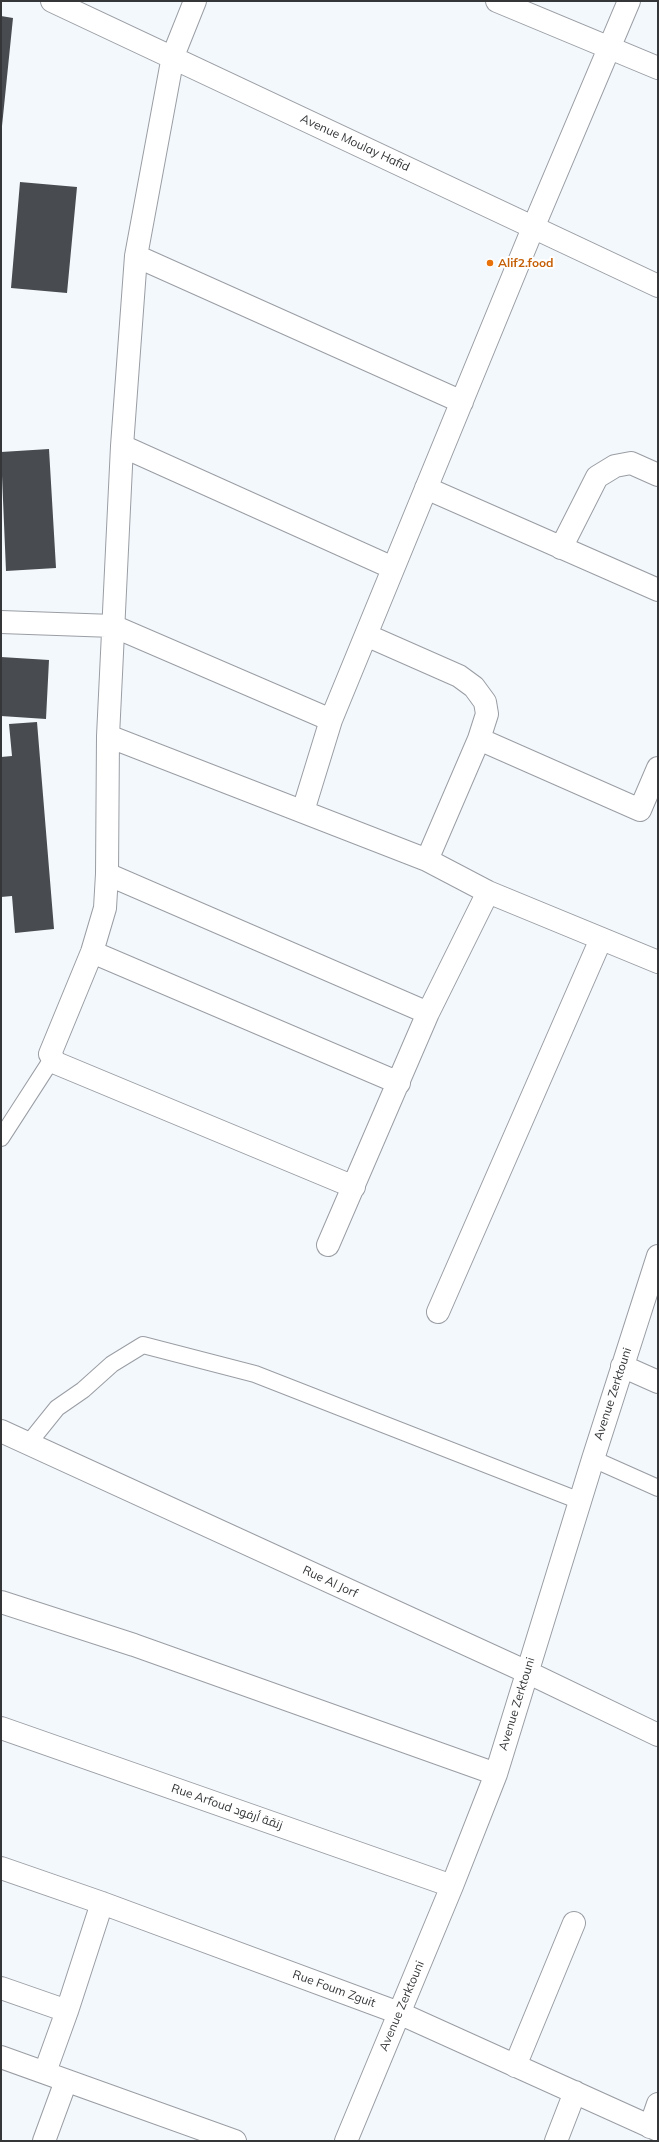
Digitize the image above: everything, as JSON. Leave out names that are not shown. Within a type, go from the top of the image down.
[{"type":"street","name":"Avenue Moulay Hafid","points":[[52,1],[174,56],[533,228],[658,286]]},
{"type":"street","points":[[195,1],[174,56],[136,256],[122,446],[113,626],[108,736],[107,874],[105,908],[92,952],[51,1050],[52,1059],[56,1062],[354,1186]]},
{"type":"street","points":[[497,1],[658,68]]},
{"type":"street","points":[[303,811],[331,720],[533,228],[629,1]]},
{"type":"street","points":[[136,256],[462,402]]},
{"type":"street","points":[[122,446],[393,568]]},
{"type":"street","points":[[561,548],[598,477],[614,466],[632,463],[658,475]]},
{"type":"street","points":[[426,488],[658,590]]},
{"type":"street","points":[[1,622],[113,626],[331,720]]},
{"type":"street","points":[[366,635],[459,676],[474,687],[485,702],[487,714],[479,739],[427,860]]},
{"type":"street","points":[[108,736],[427,860],[488,892],[658,962]]},
{"type":"street","points":[[479,739],[640,810],[658,768]]},
{"type":"street","points":[[107,874],[428,1013]]},
{"type":"street","points":[[328,1245],[428,1013],[488,892]]},
{"type":"street","points":[[438,1312],[601,939]]},
{"type":"street","points":[[92,952],[399,1083]]},
{"type":"street","name":"Avenue Zerktouni","points":[[346,2141],[452,1886],[496,1774],[622,1366],[658,1256]]},
{"type":"street","points":[[622,1366],[658,1382]]},
{"type":"street","name":"Rue Al Jorf","points":[[1,1431],[527,1672],[658,1735]]},
{"type":"street","points":[[1,1602],[134,1645],[496,1774]]},
{"type":"street","name":"Rue Arfoud زنقة أرفود","points":[[1,1728],[452,1886]]},
{"type":"street","name":"Rue Foum Zguit","points":[[1,1868],[102,1903],[399,2013],[576,2092],[654,2129]]},
{"type":"street","points":[[45,2072],[67,2011],[102,1903]]},
{"type":"street","points":[[515,2066],[574,1923]]},
{"type":"street","points":[[1,1988],[67,2011]]},
{"type":"street","points":[[1,2057],[235,2141]]},
{"type":"street","points":[[44,2141],[66,2081]]},
{"type":"street","points":[[556,2141],[576,2092]]},
{"type":"street","points":[[654,2129],[658,2104]]},
{"type":"lane","points":[[1,1138],[52,1059]]},
{"type":"lane","points":[[28,1444],[56,1408],[83,1390],[112,1364],[143,1345],[255,1374],[580,1501]]},
{"type":"lane","points":[[593,1459],[658,1488]]},
{"type":"building","points":[[1,16],[13,18],[2,126],[1,126]]},
{"type":"building","points":[[20,182],[77,187],[67,293],[11,288]]},
{"type":"building","points":[[49,449],[56,568],[6,571],[1,452]]},
{"type":"building","points":[[1,657],[49,660],[46,719],[1,716]]},
{"type":"building","points":[[37,722],[54,929],[15,933],[12,896],[1,897],[1,757],[12,756],[9,724]]},
{"type":"place","name":"Alif2.food","points":[[490,263]]}]
